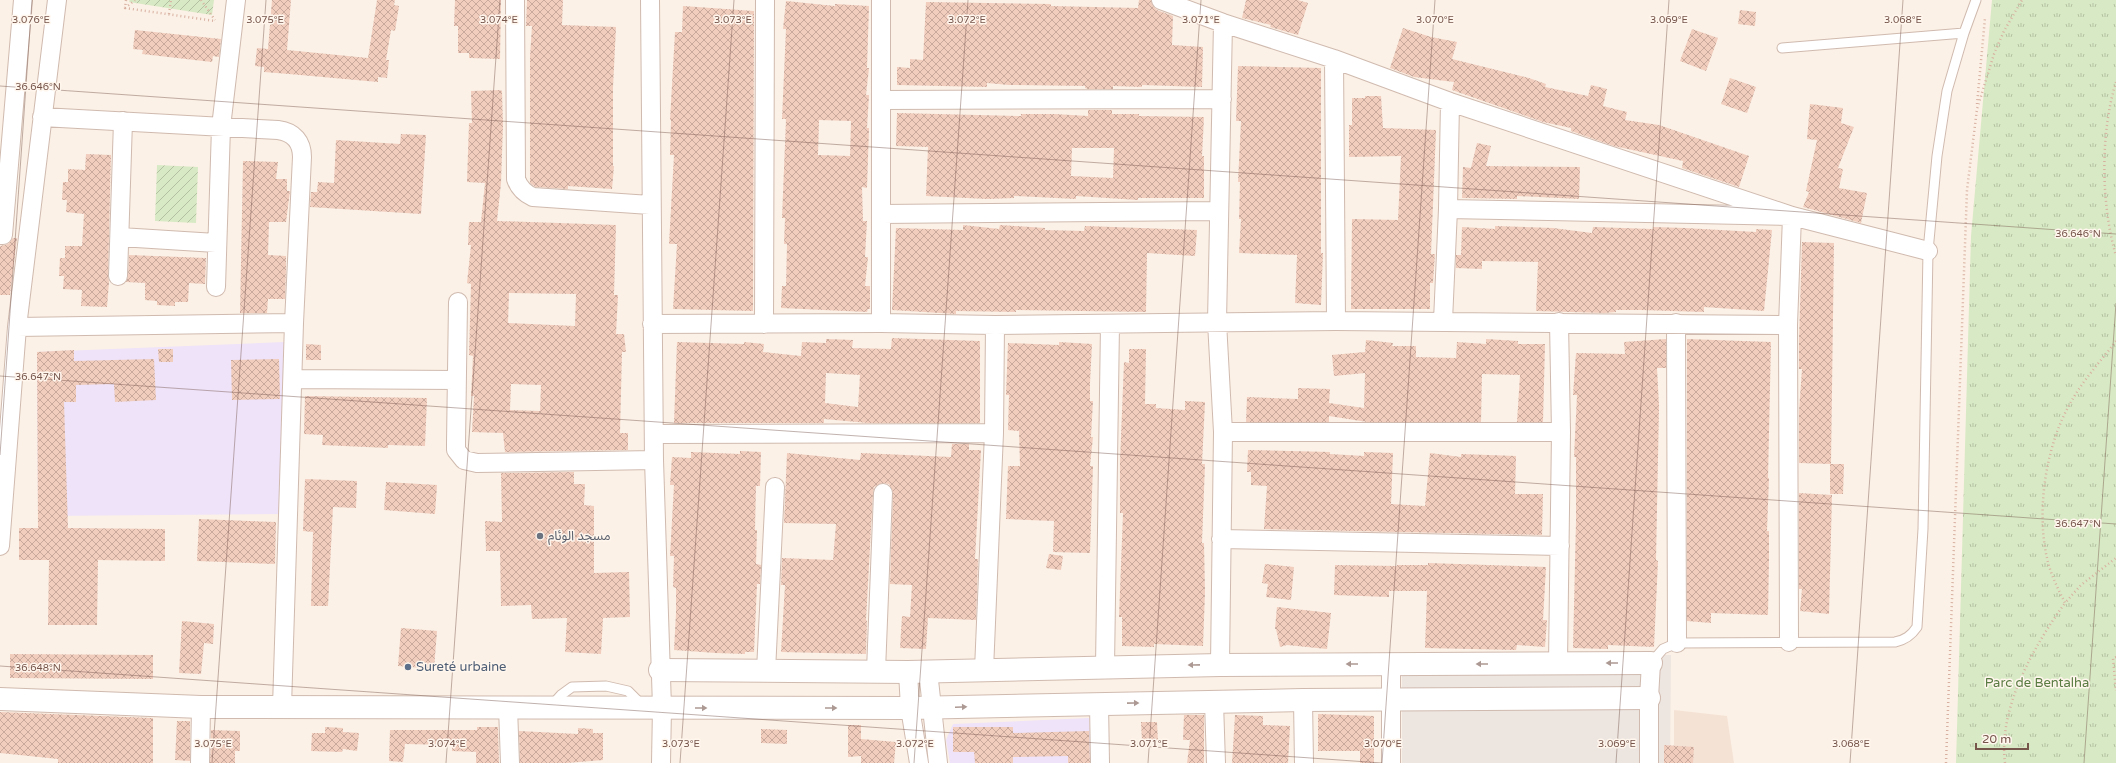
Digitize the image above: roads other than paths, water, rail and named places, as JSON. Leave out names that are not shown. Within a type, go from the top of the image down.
[{"type":"street","points":[[23,0],[2,235],[28,234]]},
{"type":"street","points":[[0,546],[17,327],[56,0]]},
{"type":"street","points":[[216,287],[216,243],[221,127],[236,0]]},
{"type":"street","points":[[515,0],[516,179],[518,185],[527,195],[533,197],[650,205]]},
{"type":"street","points":[[650,0],[650,205],[654,460],[660,670],[653,707],[661,763]]},
{"type":"street","points":[[764,324],[765,0]]},
{"type":"street","points":[[881,0],[881,323]]},
{"type":"street","points":[[1161,0],[1223,23],[1334,59],[1450,102],[1792,216],[1928,251]]},
{"type":"street","points":[[1220,665],[1223,432],[1217,322],[1218,211],[1223,23]]},
{"type":"street","points":[[1334,59],[1336,321]]},
{"type":"street","points":[[882,100],[1222,99]]},
{"type":"street","points":[[1443,321],[1448,209],[1450,102]]},
{"type":"street","points":[[42,116],[285,131],[296,138],[300,144],[302,157],[294,323],[282,707]]},
{"type":"street","points":[[118,276],[123,121]]},
{"type":"street","points":[[1448,209],[1792,216]]},
{"type":"street","points":[[881,214],[1218,211]]},
{"type":"street","points":[[1789,642],[1788,325],[1792,216]]},
{"type":"street","points":[[120,237],[216,243]]},
{"type":"street","points":[[458,302],[456,450],[464,460],[470,463],[654,460]]},
{"type":"street","points":[[652,324],[881,323],[995,325],[1443,321],[1788,325]]},
{"type":"street","points":[[1558,664],[1560,546],[1559,322]]},
{"type":"street","points":[[17,327],[294,323]]},
{"type":"street","points":[[1676,323],[1677,643]]},
{"type":"street","points":[[1104,667],[1110,324]]},
{"type":"street","points":[[984,670],[994,433],[995,325]]},
{"type":"street","points":[[293,378],[457,380]]},
{"type":"street","points":[[1223,432],[1560,432]]},
{"type":"street","points":[[654,434],[994,433]]},
{"type":"street","points":[[766,671],[775,487]]},
{"type":"street","points":[[876,671],[883,493]]},
{"type":"street","points":[[1221,539],[1560,546]]},
{"type":"street","points":[[660,670],[918,671],[1220,665],[1651,663],[1649,698],[1650,763]]},
{"type":"street","points":[[1391,664],[1391,763]]},
{"type":"street","points":[[918,671],[921,708],[919,763]]},
{"type":"street","points":[[0,699],[201,707],[921,708],[1098,703],[1303,700],[1649,698]]},
{"type":"street","points":[[1303,700],[1304,763]]},
{"type":"street","points":[[1214,702],[1216,763]]},
{"type":"street","points":[[1098,703],[1100,763]]},
{"type":"street","points":[[200,763],[201,707]]},
{"type":"street","points":[[508,707],[510,763]]},
{"type":"street","points":[[921,708],[938,763]]},
{"type":"lane","points":[[1651,663],[1662,649],[1677,643],[1895,642],[1904,640],[1912,634],[1917,626],[1923,529],[1928,251],[1941,122],[1949,84],[1964,33],[1976,0]]},
{"type":"lane","points":[[1782,48],[1964,33]]},
{"type":"place","name":"مسجد الوئام","points":[[540,536]]},
{"type":"place","name":"Sureté urbaine","points":[[408,667]]},
{"type":"park label","name":"Parc de Bentalha","points":[[2037,683]]}]
